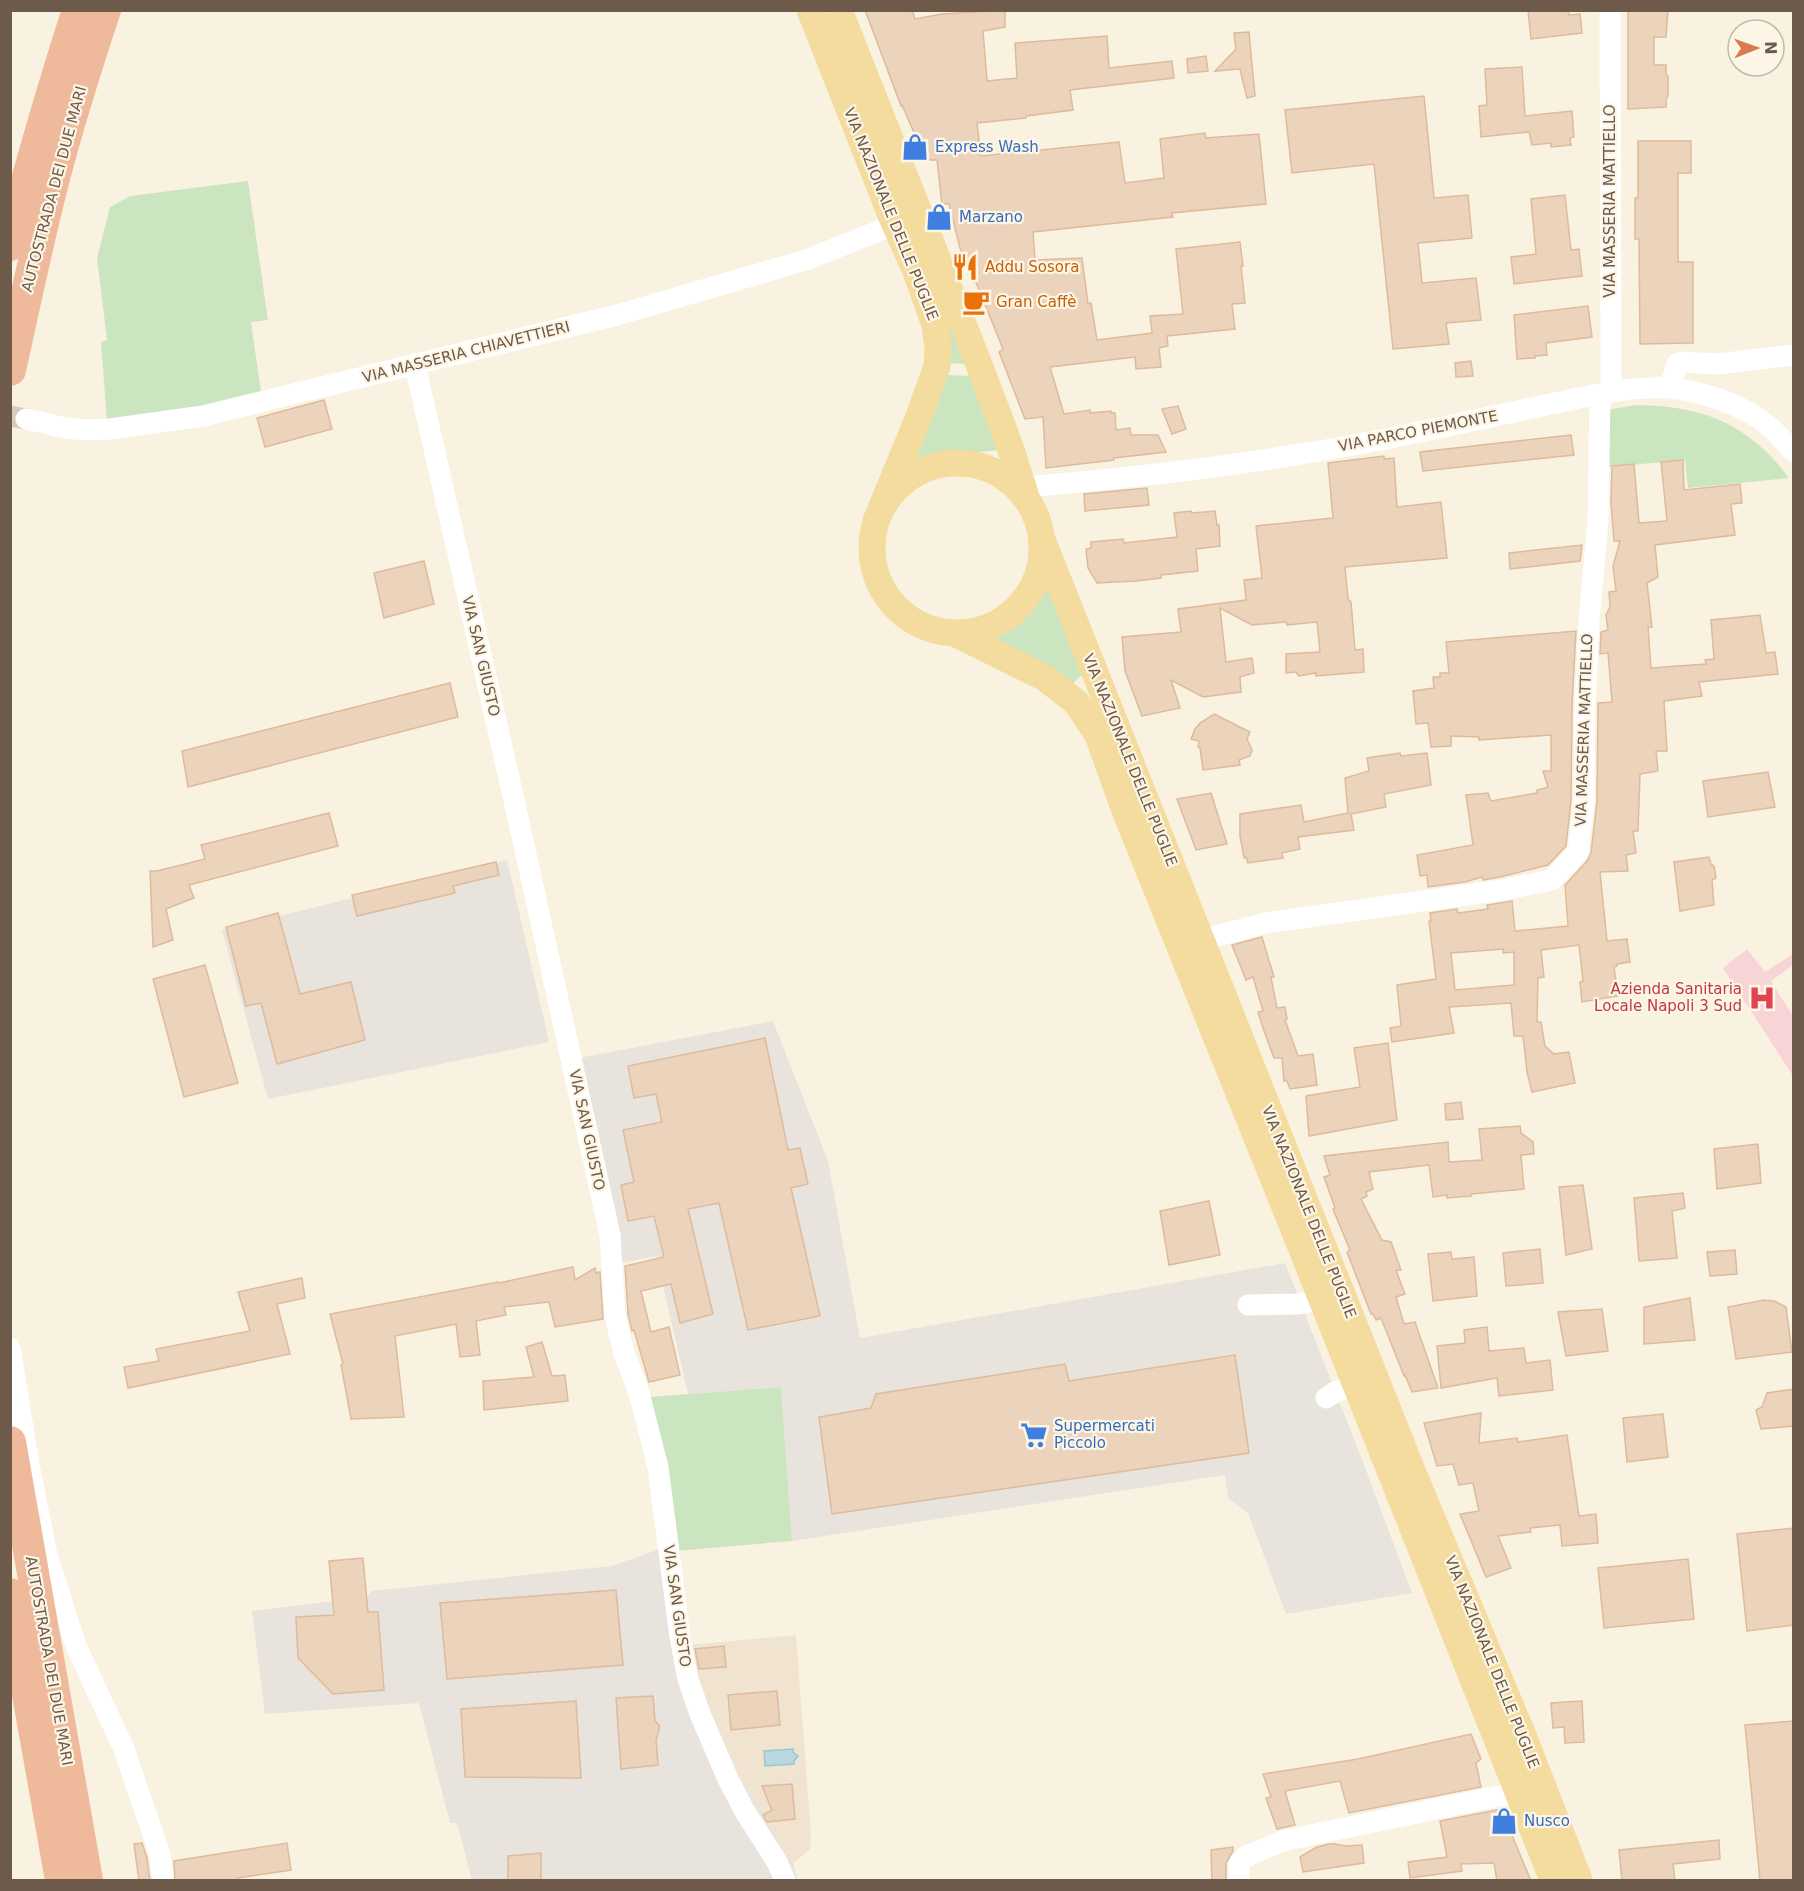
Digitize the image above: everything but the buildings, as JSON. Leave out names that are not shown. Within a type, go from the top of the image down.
[{"type":"highway","name":"AUTOSTRADA DEI DUE MARI","points":[[10,245],[35,151],[78,10]]},
{"type":"highway","name":"AUTOSTRADA DEI DUE MARI","points":[[10,370],[53,181],[105,10]]},
{"type":"highway","name":"AUTOSTRADA DEI DUE MARI","points":[[10,1442],[87,1881]]},
{"type":"highway","name":"AUTOSTRADA DEI DUE MARI","points":[[10,1594],[61,1881]]},
{"type":"main road","name":"VIA NAZIONALE DELLE PUGLIE","points":[[810,10],[936,326],[937,366],[876,521],[871,547],[875,574],[887,598],[906,617],[929,630],[956,634],[983,630],[1008,616],[1027,596],[1038,571],[1043,542]]},
{"type":"main road","name":"VIA NAZIONALE DELLE PUGLIE","points":[[839,10],[980,368],[1024,490],[1038,516],[1043,542],[1413,1473],[1524,1738],[1579,1881]]},
{"type":"main road","name":"VIA NAZIONALE DELLE PUGLIE","points":[[876,521],[887,498],[906,480],[928,467],[954,463],[980,466],[1024,490]]},
{"type":"main road","name":"VIA NAZIONALE DELLE PUGLIE","points":[[956,634],[1045,678],[1076,702],[1098,735],[1124,808],[1553,1881]]},
{"type":"street","name":"VIA MASSERIA MATTIELLO","points":[[1201,940],[1266,923],[1502,890],[1552,880],[1578,852],[1584,801],[1589,620],[1606,393],[1610,10]]},
{"type":"street","name":"VIA MASSERIA CHIAVETTIERI","points":[[26,420],[87,430],[203,416],[617,315],[806,260],[886,228],[893,220]]},
{"type":"street","points":[[1670,388],[1677,364],[1682,362],[1717,364],[1794,355]]},
{"type":"street","name":"VIA SAN GIUSTO","points":[[415,365],[512,789],[610,1235],[615,1316],[624,1353],[639,1393],[658,1467],[680,1637],[688,1679],[700,1714],[728,1779],[777,1862],[785,1881]]},
{"type":"street","name":"VIA PARCO PIEMONTE","points":[[1024,490],[1244,463],[1364,443],[1606,393],[1670,388],[1724,401],[1752,413],[1794,452]]},
{"type":"street","points":[[1248,1305],[1299,1304],[1322,1299]]},
{"type":"street","points":[[10,1348],[29,1465],[47,1555],[76,1646],[123,1747],[160,1855],[163,1881]]},
{"type":"street","points":[[1326,1398],[1335,1392],[1356,1385]]},
{"type":"street","points":[[1239,1881],[1239,1864],[1245,1857],[1282,1841],[1518,1792]]},
{"type":"shaded area","points":[[507,860],[549,1042],[268,1099],[222,930]]},
{"type":"shaded area","name":"Azienda Sanitaria Locale Napoli 3 Sud","points":[[1747,949],[1765,972],[1793,954],[1793,965],[1771,981],[1793,1016],[1793,1076],[1723,968]]},
{"type":"shaded area","points":[[773,1021],[828,1161],[860,1338],[1285,1263],[1412,1593],[1286,1614],[1248,1513],[1228,1498],[1225,1475],[792,1541],[781,1387],[688,1394],[656,1256],[620,1263],[579,1058]]},
{"type":"shaded area","points":[[674,1544],[700,1687],[714,1728],[793,1864],[798,1880],[472,1880],[457,1823],[450,1823],[419,1703],[265,1714],[252,1611],[367,1597],[372,1591],[612,1566]]},
{"type":"shaded area","points":[[796,1635],[811,1835],[810,1849],[793,1864],[714,1728],[689,1645]]},
{"type":"green space","points":[[248,181],[268,320],[251,322],[261,392],[211,407],[107,422],[101,342],[107,340],[97,258],[110,207],[130,196]]},
{"type":"green space","points":[[929,273],[967,364],[946,363]]},
{"type":"green space","points":[[944,375],[972,376],[999,450],[940,456],[911,466]]},
{"type":"green space","points":[[1636,405],[1682,409],[1722,421],[1757,444],[1789,478],[1688,488],[1685,460],[1609,467],[1607,410]]},
{"type":"green space","points":[[1046,575],[1088,669],[1071,685],[980,638],[1012,622],[1035,597]]},
{"type":"green space","points":[[781,1387],[792,1541],[675,1551],[650,1397]]},
{"type":"water","points":[[793,1749],[798,1756],[794,1764],[765,1766],[764,1751]]},
{"type":"tunnel","points":[[10,416],[26,419]]},
{"type":"place","name":"Express Wash","points":[[915,147]]},
{"type":"place","name":"Marzano","points":[[939,217]]},
{"type":"place","name":"Addu Sosora","points":[[965,267]]},
{"type":"place","name":"Gran Caffè","points":[[976,302]]},
{"type":"place","name":"Azienda Sanitaria Locale Napoli 3 Sud","points":[[1762,998]]},
{"type":"place","name":"Supermercati Piccolo","points":[[1034,1435]]},
{"type":"place","name":"Nusco","points":[[1504,1821]]}]
